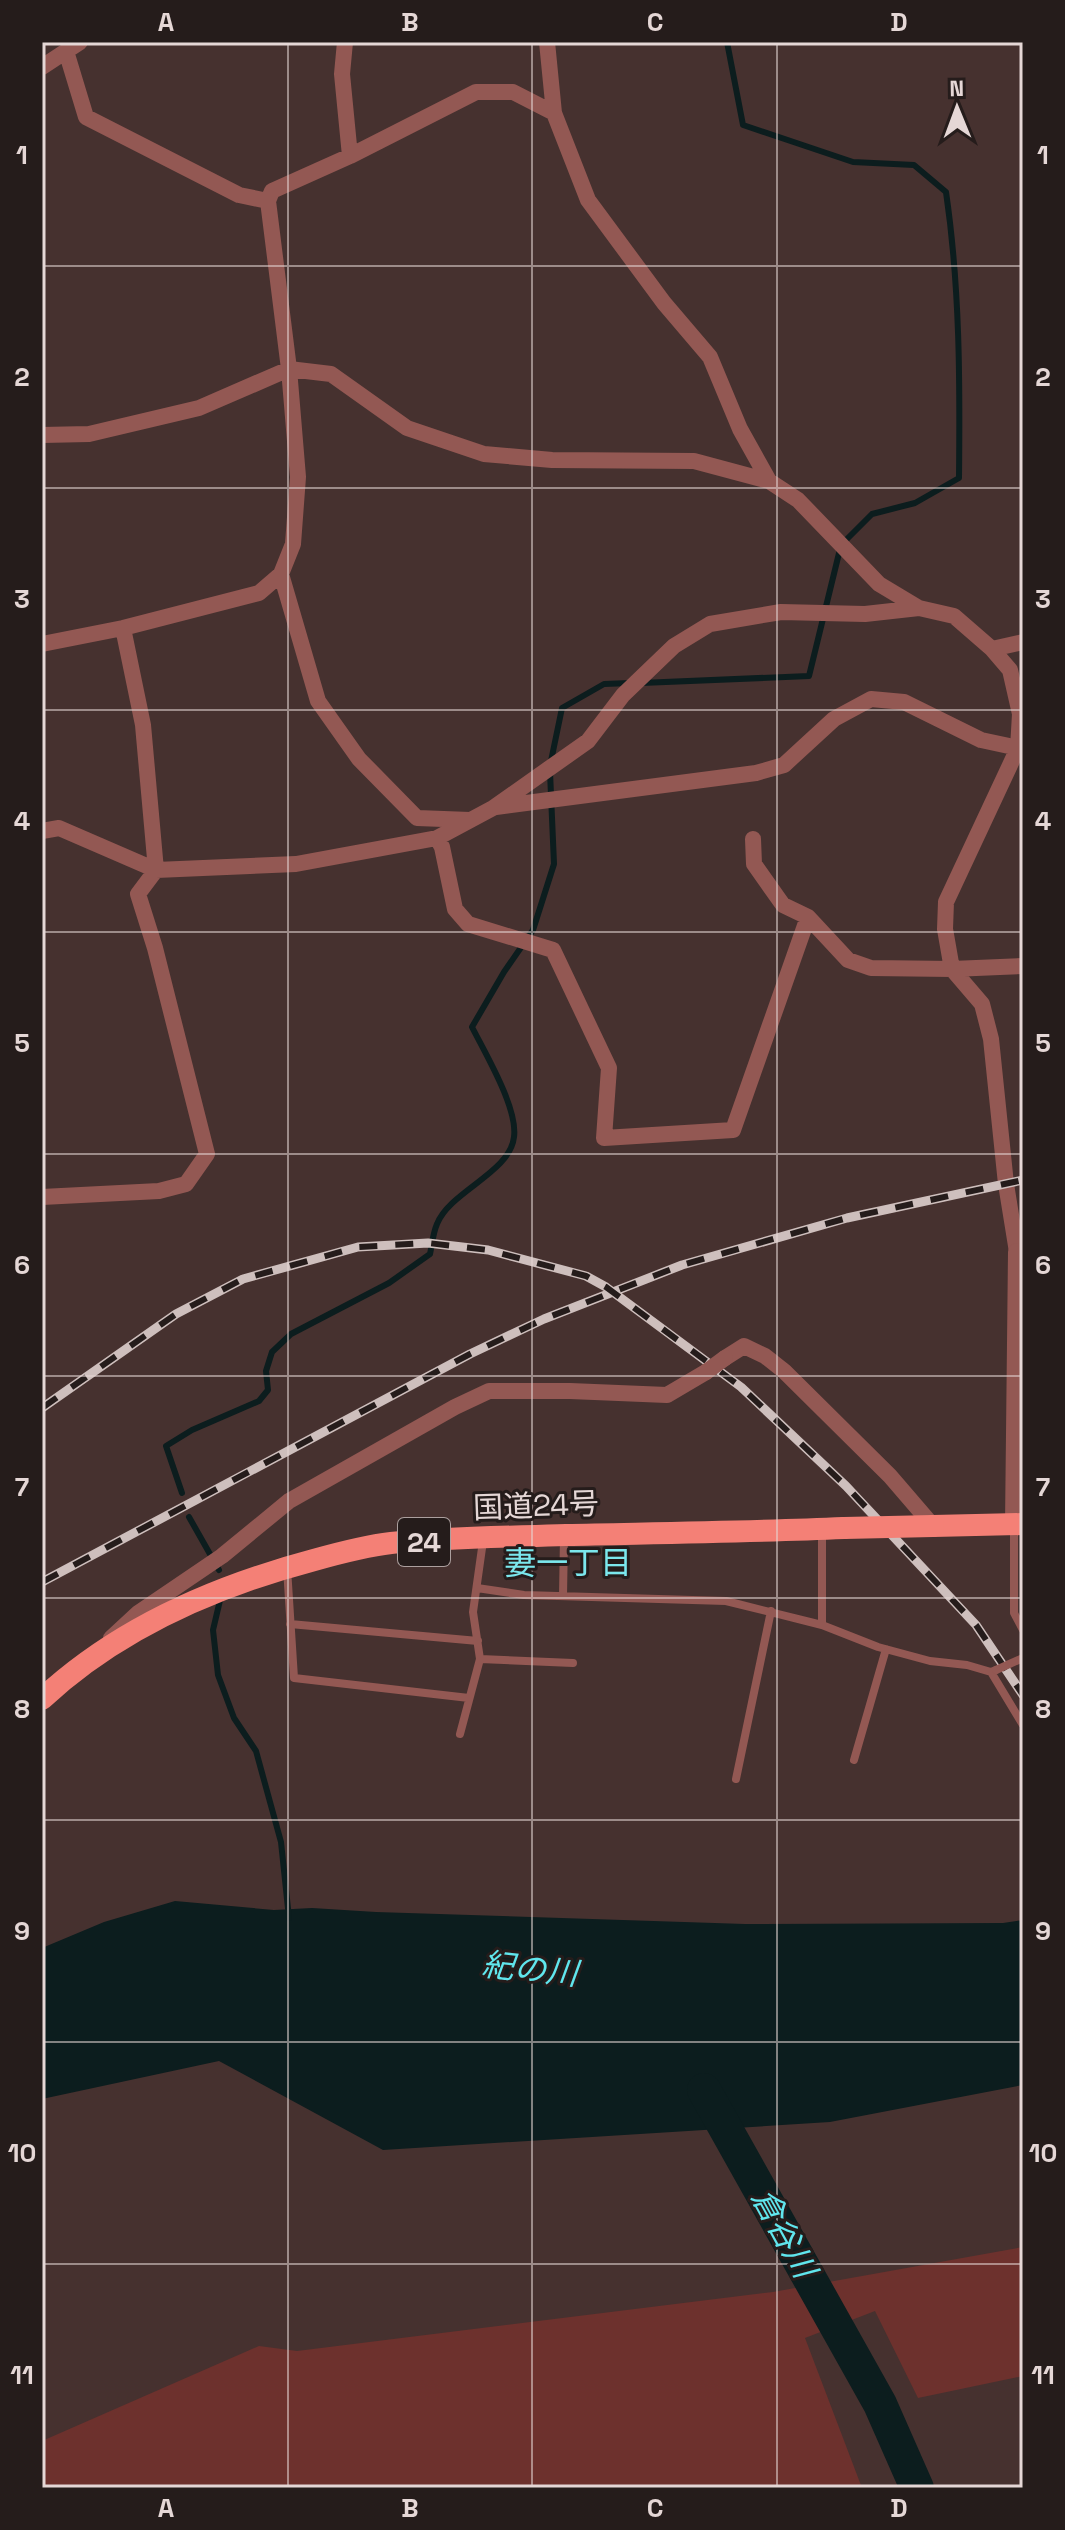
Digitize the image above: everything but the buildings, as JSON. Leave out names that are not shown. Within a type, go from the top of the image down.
[{"type":"highway","name":"国道24号","points":[[42,1699],[73,1671],[124,1638],[230,1585],[287,1567],[390,1543],[484,1536],[1019,1524]]},
{"type":"street","points":[[345,42],[342,74],[350,156]]},
{"type":"street","points":[[547,42],[554,113],[588,200],[664,303],[710,357],[740,429],[769,481]]},
{"type":"street","points":[[42,67],[73,47],[86,117],[239,195],[268,201]]},
{"type":"street","points":[[42,644],[123,628],[259,593],[281,574],[293,544],[298,477],[289,369],[268,201],[272,191],[350,156],[476,92],[513,92],[554,113]]},
{"type":"street","points":[[42,435],[89,434],[199,408],[289,369],[331,374],[407,428],[484,454],[552,460],[694,461],[769,481],[798,500],[879,584],[919,608],[954,616],[992,649],[1010,670],[1020,714],[1018,748],[946,902],[945,929],[952,969],[982,1004],[991,1039],[1006,1184],[1017,1252],[1019,1524]]},
{"type":"street","points":[[281,574],[318,701],[359,759],[417,818],[472,820]]},
{"type":"street","points":[[42,831],[59,828],[156,870],[296,864],[437,838],[493,808],[588,741],[623,695],[674,646],[710,624],[781,612],[865,614],[919,608]]},
{"type":"street","points":[[42,1197],[159,1191],[186,1184],[207,1154],[155,948],[138,894],[156,870],[143,725],[123,628]]},
{"type":"street","points":[[992,649],[1023,642]]},
{"type":"street","points":[[493,808],[756,773],[784,765],[834,719],[871,699],[904,702],[981,740],[1018,748]]},
{"type":"street","points":[[437,838],[442,847],[455,909],[468,924],[553,950],[609,1068],[604,1138],[733,1130],[808,917]]},
{"type":"street","points":[[753,839],[754,864],[783,905],[808,917],[848,960],[871,968],[1023,966]]},
{"type":"street","points":[[97,1655],[115,1633],[157,1598],[222,1556],[289,1501],[455,1407],[489,1391],[667,1395],[744,1346],[765,1356],[784,1371],[890,1476],[933,1526]]},
{"type":"lane","points":[[1019,1524],[1014,1613],[1023,1630]]},
{"type":"lane","points":[[822,1625],[833,1528]]},
{"type":"lane","points":[[563,1596],[564,1535]]},
{"type":"lane","points":[[460,1734],[480,1659],[473,1612],[484,1536]]},
{"type":"lane","points":[[287,1567],[294,1678],[469,1698]]},
{"type":"lane","points":[[477,1588],[524,1595],[726,1601],[822,1625],[886,1649],[930,1661],[993,1671],[1023,1658]]},
{"type":"lane","points":[[736,1779],[771,1611]]},
{"type":"lane","points":[[290,1624],[478,1641]]},
{"type":"lane","points":[[854,1760],[886,1649]]},
{"type":"lane","points":[[480,1659],[573,1663]]},
{"type":"lane","points":[[993,1671],[1023,1725]]},
{"type":"shaded area","points":[[1023,2247],[1023,2376],[918,2398],[875,2311],[805,2338],[862,2488],[42,2488],[42,2441],[259,2346],[297,2351],[773,2292]]},
{"type":"water","name":"紀の川","points":[[175,1901],[274,1910],[312,1908],[745,1924],[1003,1923],[1023,1920],[1023,2085],[830,2122],[383,2150],[219,2061],[42,2099],[42,1948],[104,1922]]},
{"type":"waterway","points":[[641,683],[809,676],[841,545],[872,514],[915,503],[959,478],[957,299],[946,192],[914,165],[853,162],[743,125],[727,42]]},
{"type":"waterway","points":[[551,761],[562,708],[604,684],[630,683]]},
{"type":"waterway","points":[[182,1493],[166,1446],[192,1430],[259,1401],[268,1390],[266,1371],[272,1352],[291,1334],[389,1283],[430,1254],[436,1228],[444,1212],[491,1172],[510,1150],[514,1137],[511,1111],[472,1027],[533,930],[554,864],[550,772]]},
{"type":"waterway","points":[[189,1517],[219,1570]]},
{"type":"waterway","points":[[221,1596],[213,1630],[218,1675],[234,1718],[256,1751],[281,1842],[289,1918]]},
{"type":"waterway","name":"倉谷川","points":[[704,2090],[880,2404],[917,2488]]},
{"type":"railway","points":[[42,1582],[470,1354],[544,1319],[682,1265],[847,1218],[1023,1180]]},
{"type":"railway","points":[[42,1408],[176,1314],[243,1279],[358,1247],[428,1243],[488,1250],[586,1276],[606,1287],[741,1387],[846,1486],[976,1625],[1023,1695]]},
{"type":"district","name":"妻一丁目","points":[[568,1563]]}]
